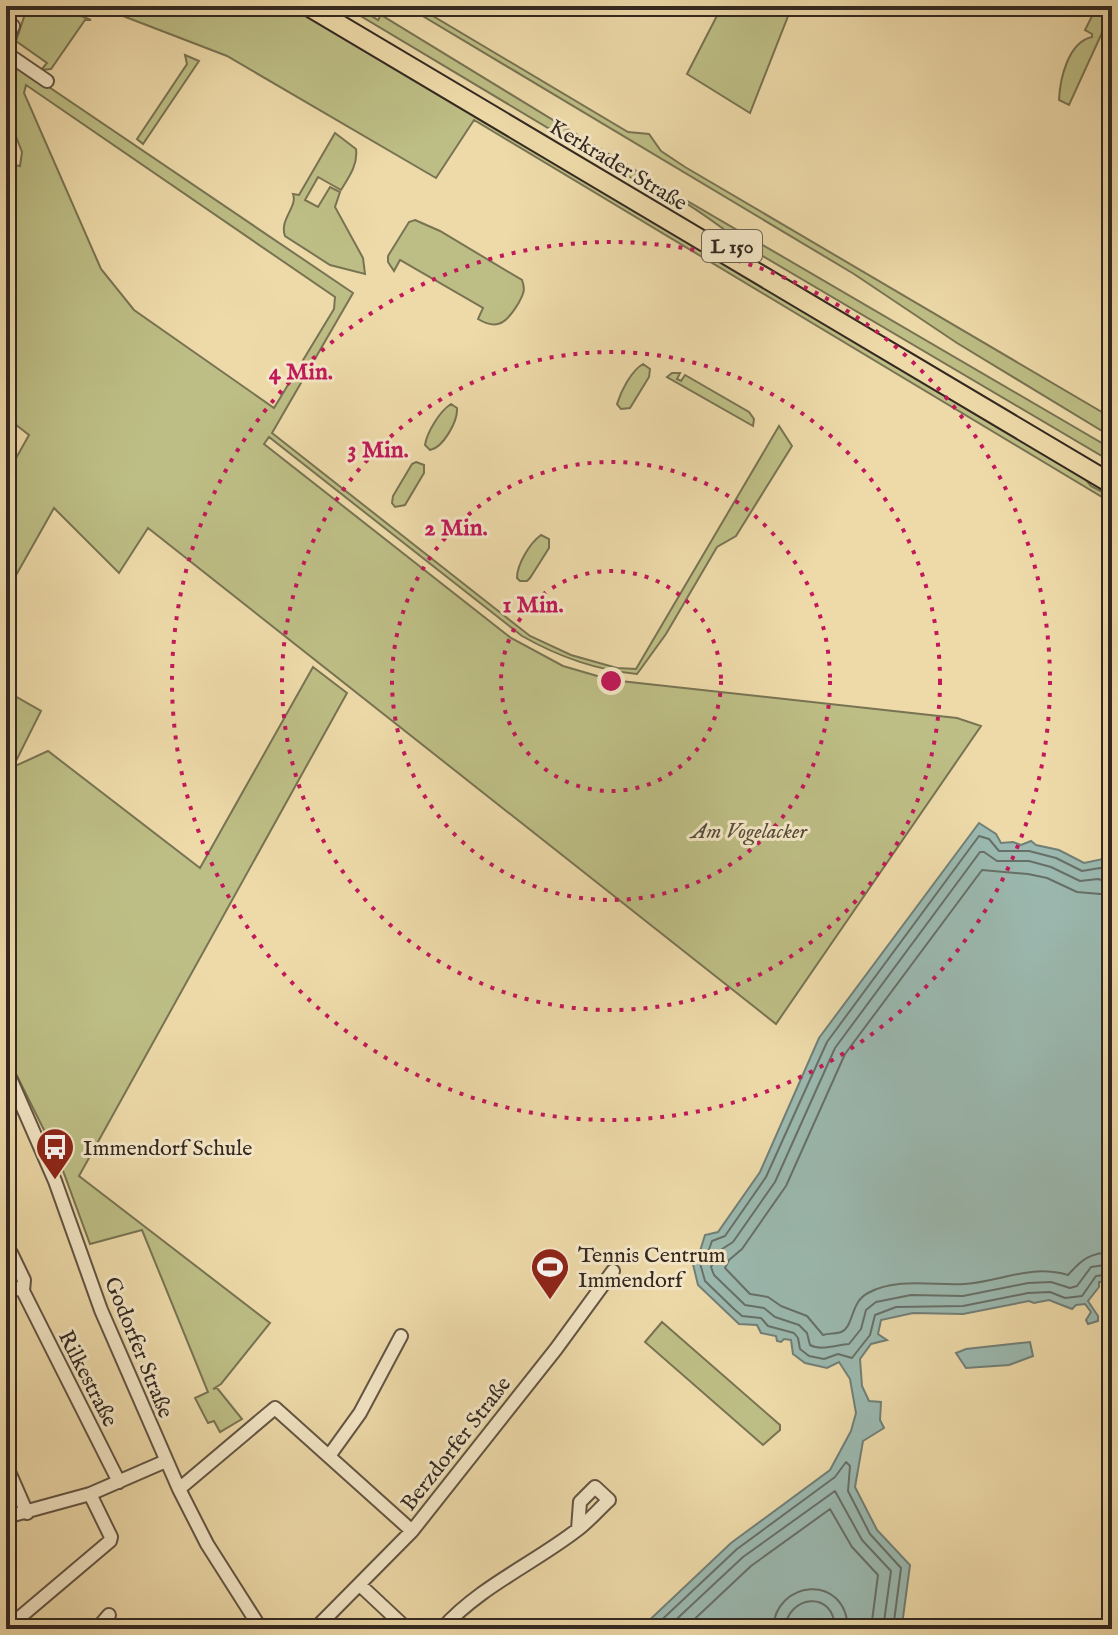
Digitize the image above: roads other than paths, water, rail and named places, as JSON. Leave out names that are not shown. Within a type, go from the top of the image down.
[{"type":"highway","name":"Kerkrader Straße","points":[[308,6],[1112,484]]},
{"type":"highway","name":"Kerkrader Straße","points":[[330,6],[1112,470]]},
{"type":"street","points":[[6,42],[13,26]]},
{"type":"street","points":[[6,53],[47,81]]},
{"type":"street","name":"Godorfer Straße","points":[[6,1069],[55,1181],[101,1310],[166,1461],[207,1544],[261,1629]]},
{"type":"street","name":"Rilkestraße","points":[[6,1251],[11,1253],[24,1280],[23,1291],[119,1482]]},
{"type":"street","name":"Berzdorfer Straße","points":[[315,1629],[412,1531],[556,1349],[613,1271]]},
{"type":"street","points":[[6,1284],[23,1291]]},
{"type":"street","points":[[329,1456],[360,1413],[401,1336]]},
{"type":"street","points":[[179,1489],[275,1408],[412,1531]]},
{"type":"street","points":[[6,1517],[90,1494],[166,1461]]},
{"type":"street","points":[[6,1465],[27,1513]]},
{"type":"street","points":[[6,1629],[110,1541],[111,1537],[90,1494]]},
{"type":"street","points":[[442,1629],[455,1614],[578,1529]]},
{"type":"street","points":[[360,1585],[407,1629]]},
{"type":"street","points":[[97,1629],[109,1615]]},
{"type":"water","points":[[979,823],[996,834],[1001,843],[1021,845],[1031,841],[1059,850],[1084,863],[1103,859],[1112,867],[1112,1281],[1099,1282],[1099,1287],[1088,1301],[1098,1321],[1088,1324],[1086,1320],[1091,1312],[1085,1304],[1072,1309],[1049,1300],[963,1314],[913,1313],[881,1320],[878,1334],[887,1340],[871,1344],[860,1359],[862,1386],[869,1401],[881,1402],[880,1420],[884,1428],[863,1441],[855,1487],[877,1530],[910,1565],[899,1629],[818,1629],[817,1620],[813,1619],[795,1629],[640,1629],[731,1543],[830,1470],[851,1431],[856,1413],[850,1379],[839,1362],[827,1368],[805,1363],[793,1354],[791,1340],[777,1341],[776,1336],[761,1333],[757,1325],[739,1324],[698,1285],[691,1256],[700,1251],[705,1235],[718,1232],[760,1172],[819,1038]]},
{"type":"water","points":[[1030,1342],[1033,1356],[1009,1365],[966,1368],[956,1353],[966,1349]]},
{"type":"place","name":"Immendorf Schule","points":[[55,1181]]},
{"type":"place","name":"Tennis Centrum Immendorf","points":[[550,1301]]},
{"type":"park label","name":"Am Vogelacker","points":[[749,830]]}]
